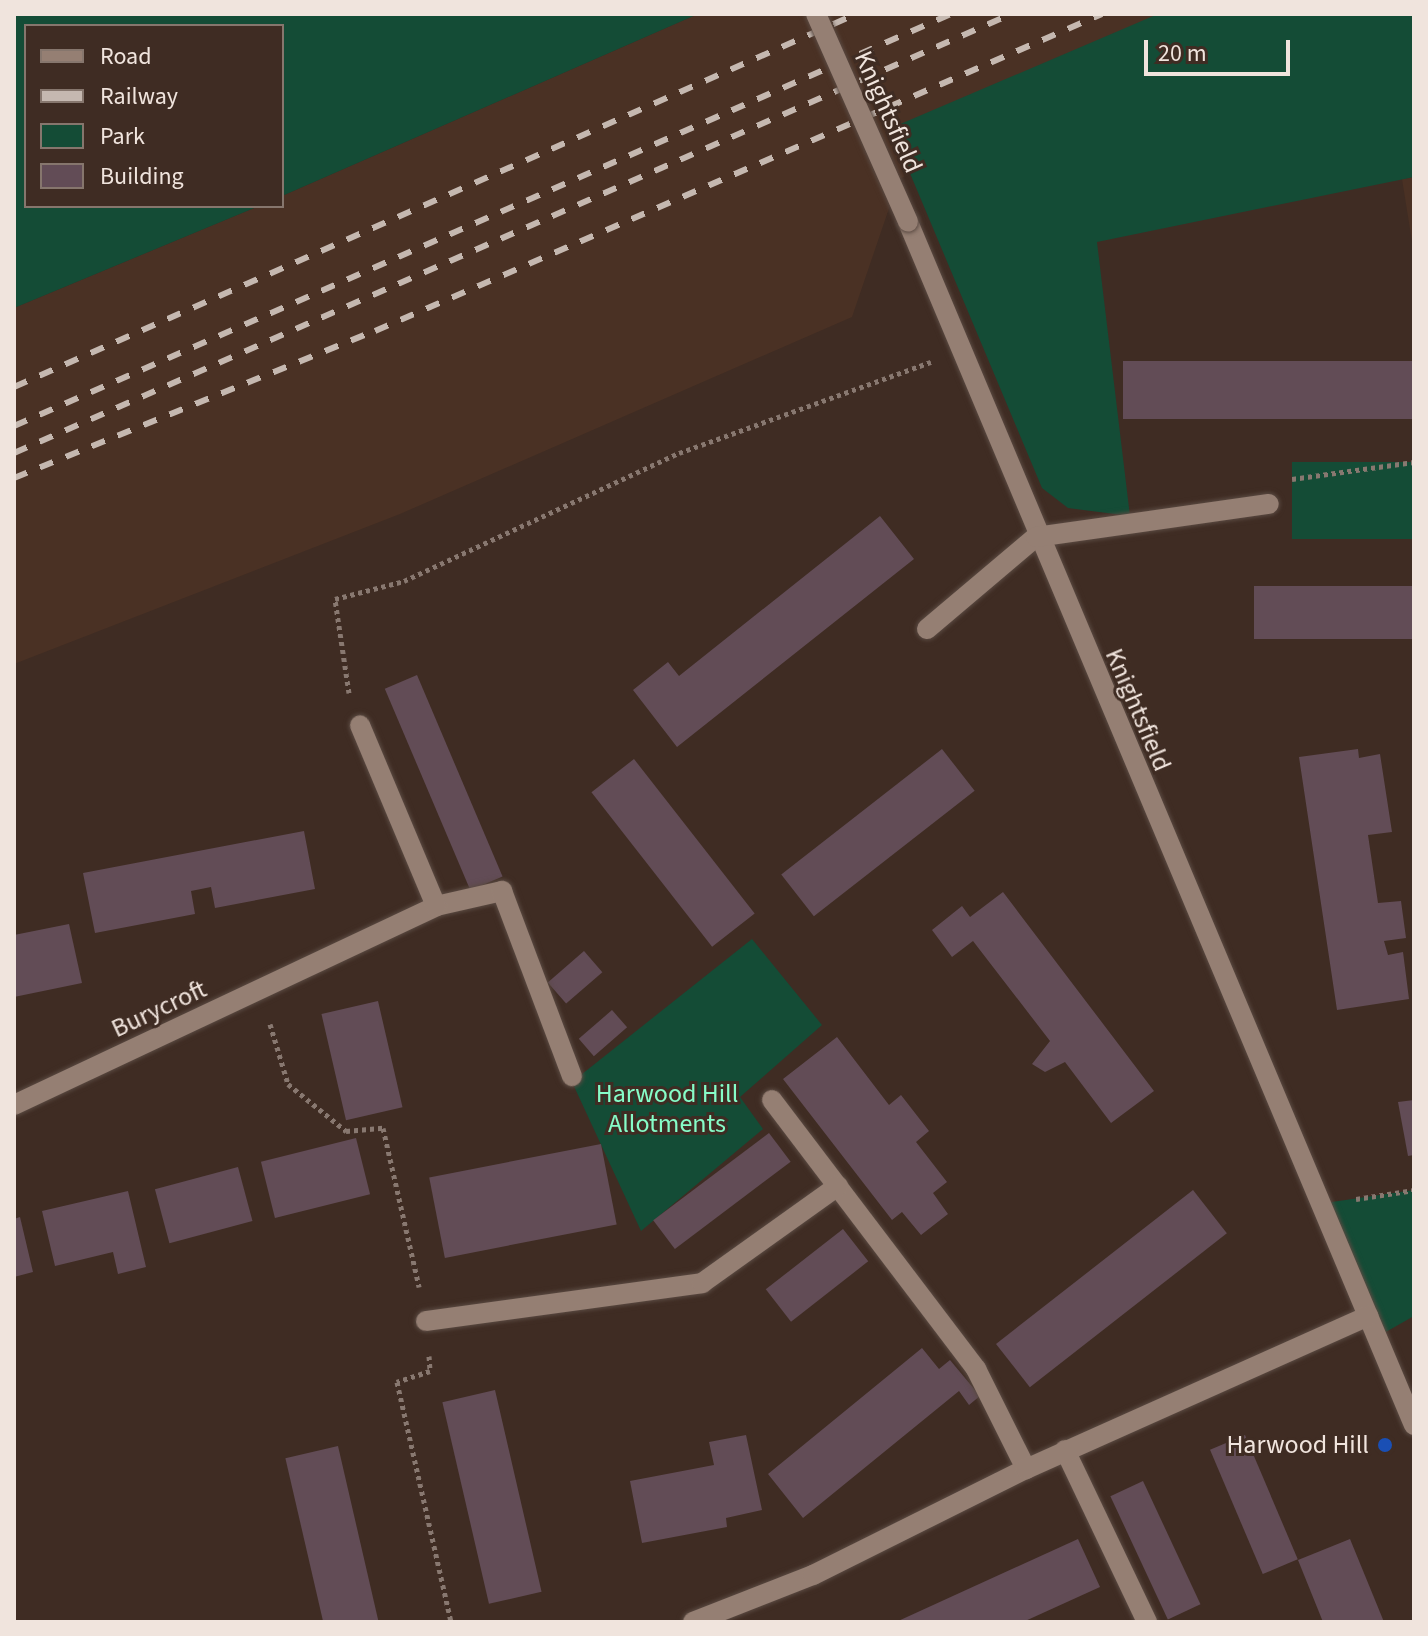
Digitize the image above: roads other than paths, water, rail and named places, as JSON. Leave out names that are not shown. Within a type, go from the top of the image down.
[{"type":"street","name":"Knightsfield","points":[[816,14],[908,222],[1036,537],[1414,1425]]},
{"type":"street","points":[[927,629],[1036,537],[1269,504]]},
{"type":"street","points":[[360,725],[436,906]]},
{"type":"street","name":"Burycroft","points":[[14,1105],[436,906],[502,891],[572,1076]]},
{"type":"street","points":[[772,1100],[976,1369],[1026,1469]]},
{"type":"street","points":[[426,1321],[702,1283],[838,1186]]},
{"type":"street","points":[[693,1622],[813,1575],[1065,1450],[1368,1316]]},
{"type":"street","points":[[1065,1450],[1147,1622]]},
{"type":"railway","points":[[14,387],[856,14]]},
{"type":"railway","points":[[14,426],[951,14]]},
{"type":"railway","points":[[14,453],[1011,14]]},
{"type":"railway","points":[[14,478],[375,331],[1102,14]]},
{"type":"place","name":"Harwood Hill","points":[[1385,1445]]},
{"type":"park label","name":"Harwood Hill Allotments","points":[[667,1109]]}]
